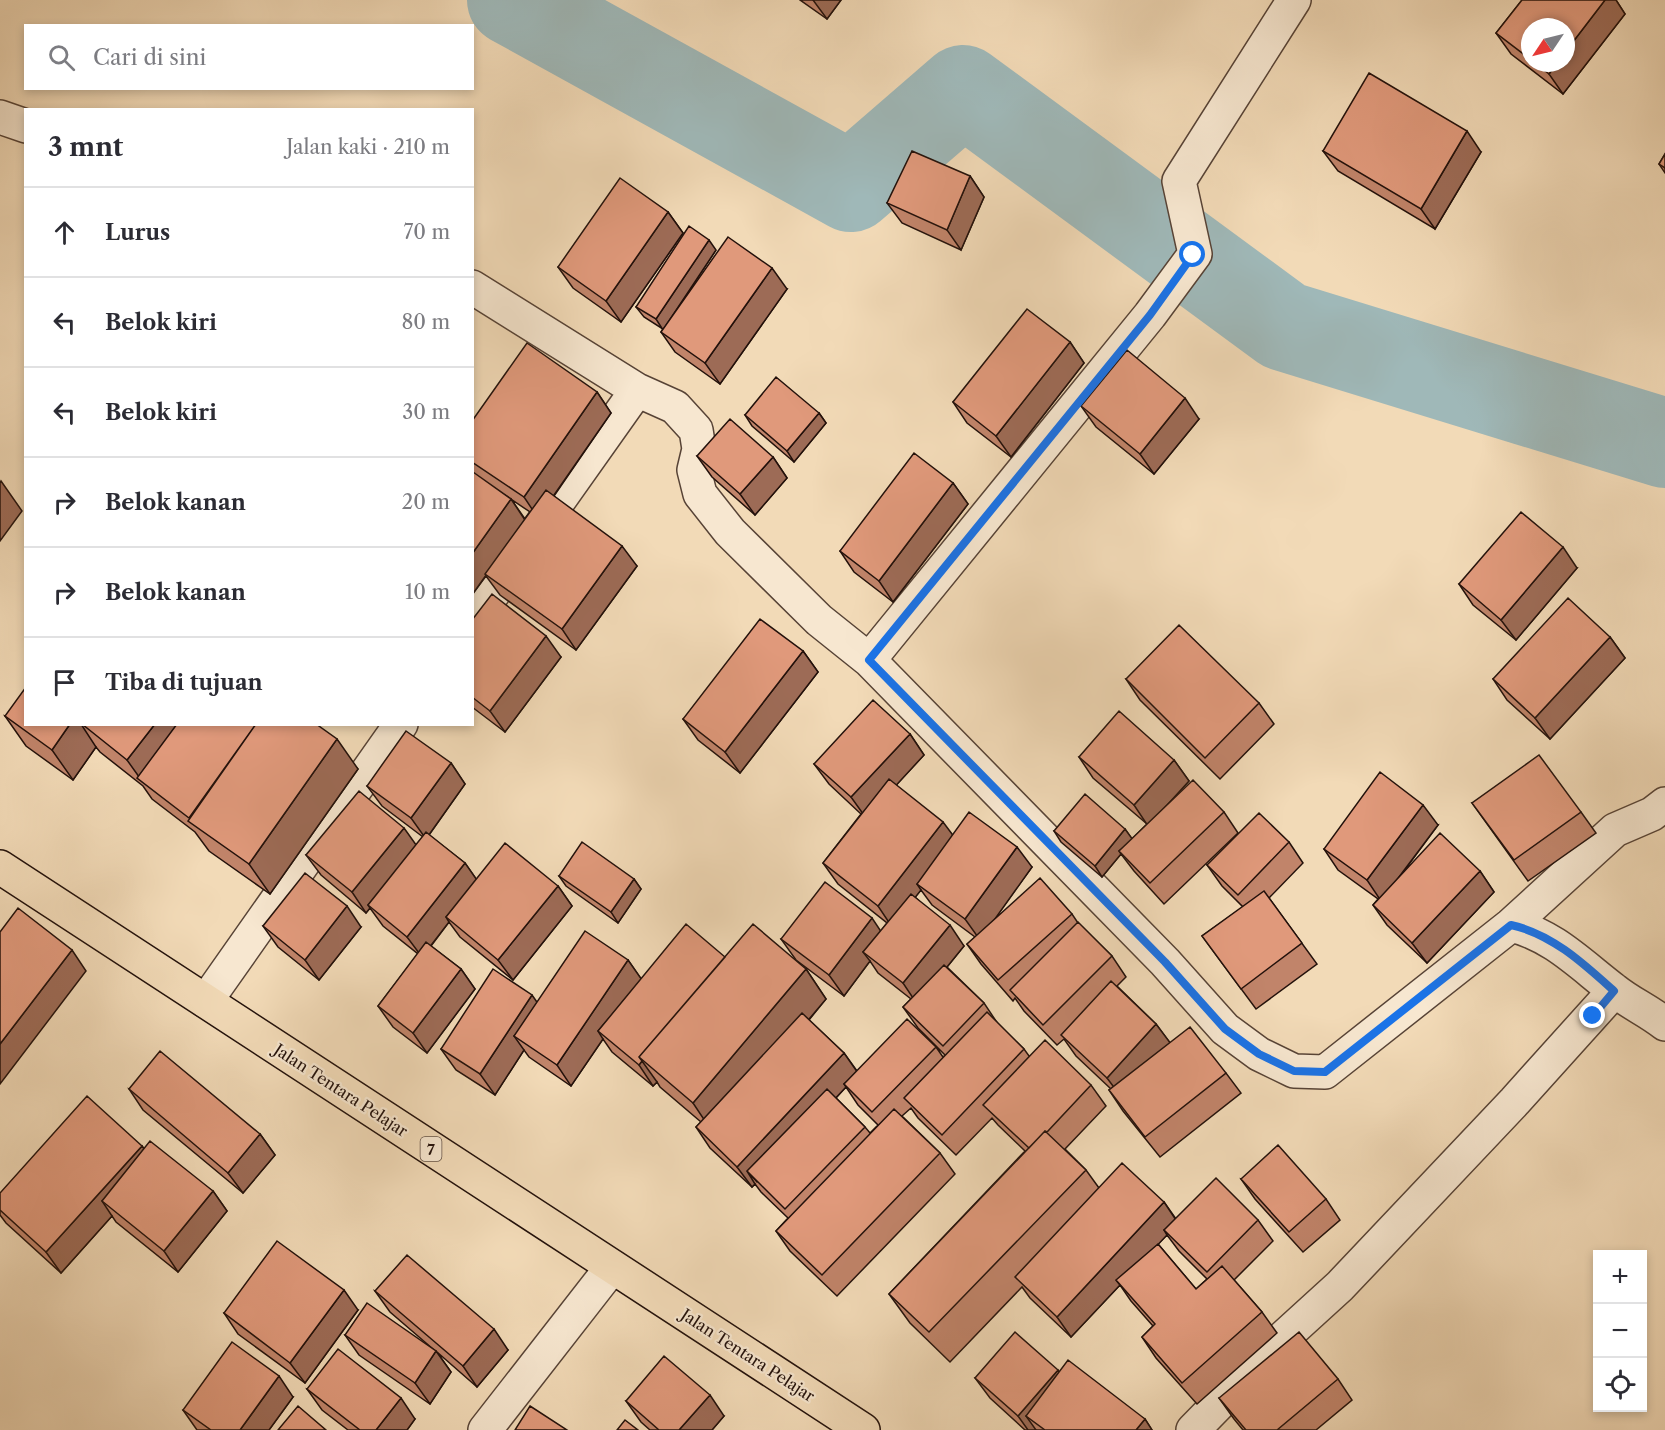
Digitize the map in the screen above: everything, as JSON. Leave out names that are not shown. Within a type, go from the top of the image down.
[{"type":"highway","name":"Jalan Tentara Pelajar","points":[[0,867],[863,1430]]},
{"type":"street","points":[[869,660],[1150,315],[1192,259],[1195,246],[1179,181],[1294,0]]},
{"type":"street","points":[[0,117],[24,125]]},
{"type":"street","points":[[474,289],[637,390],[675,407],[696,430],[699,449],[694,470],[700,494],[730,532],[819,620],[869,660],[1165,962],[1225,1029],[1259,1054],[1294,1071],[1325,1072],[1511,925],[1615,830],[1652,814],[1665,804]]},
{"type":"street","points":[[474,620],[637,390]]},
{"type":"street","points":[[206,1001],[400,726]]},
{"type":"street","points":[[1511,925],[1532,930],[1576,958],[1614,991],[1665,1024]]},
{"type":"street","points":[[1193,1430],[1284,1336],[1340,1286],[1515,1101],[1614,991]]},
{"type":"street","points":[[485,1430],[612,1268]]},
{"type":"building","points":[[1522,0],[1605,0],[1575,39],[1575,18],[1521,18],[1521,52],[1496,33]]},
{"type":"building","points":[[1369,73],[1467,131],[1421,209],[1323,151]]},
{"type":"building","points":[[912,151],[970,176],[947,230],[887,203]]},
{"type":"building","points":[[1665,154],[1665,168],[1659,164]]},
{"type":"building","points":[[620,178],[668,212],[606,301],[558,267]]},
{"type":"building","points":[[689,226],[709,240],[656,319],[636,307]]},
{"type":"building","points":[[728,237],[772,268],[705,363],[661,332]]},
{"type":"building","points":[[1027,309],[1070,342],[996,436],[953,402]]},
{"type":"building","points":[[527,343],[597,392],[524,497],[474,463],[474,418]]},
{"type":"building","points":[[1127,350],[1185,398],[1140,454],[1081,406]]},
{"type":"building","points":[[776,377],[819,413],[787,451],[745,415]]},
{"type":"building","points":[[730,419],[773,457],[740,494],[697,456]]},
{"type":"building","points":[[914,453],[953,483],[879,581],[840,551]]},
{"type":"building","points":[[474,473],[511,499],[474,551]]},
{"type":"building","points":[[546,490],[622,546],[562,629],[485,574]]},
{"type":"building","points":[[1521,512],[1563,547],[1501,620],[1459,584]]},
{"type":"building","points":[[492,594],[546,636],[490,711],[474,699],[474,617]]},
{"type":"building","points":[[1568,598],[1610,637],[1535,718],[1493,679]]},
{"type":"building","points":[[760,619],[803,651],[725,752],[683,719]]},
{"type":"building","points":[[1179,625],[1259,703],[1205,758],[1126,679]]},
{"type":"building","points":[[24,690],[24,726],[69,726],[52,750],[5,716]]},
{"type":"building","points":[[873,700],[910,734],[851,797],[814,764]]},
{"type":"building","points":[[1119,711],[1174,760],[1134,805],[1079,757]]},
{"type":"building","points":[[84,726],[153,726],[127,760]]},
{"type":"building","points":[[176,726],[255,726],[189,818],[137,778]]},
{"type":"building","points":[[255,726],[319,726],[337,739],[249,864],[188,821]]},
{"type":"building","points":[[406,731],[451,763],[411,818],[367,786]]},
{"type":"building","points":[[1539,755],[1581,812],[1514,860],[1472,803]]},
{"type":"building","points":[[1380,772],[1423,805],[1367,880],[1324,849]]},
{"type":"building","points":[[889,779],[943,822],[878,906],[823,863]]},
{"type":"building","points":[[1193,780],[1224,812],[1150,883],[1119,851]]},
{"type":"building","points":[[359,791],[404,828],[352,892],[306,855]]},
{"type":"building","points":[[1085,794],[1125,829],[1095,866],[1054,831]]},
{"type":"building","points":[[969,812],[1017,847],[965,919],[917,884]]},
{"type":"building","points":[[1259,813],[1289,842],[1238,895],[1207,865]]},
{"type":"building","points":[[426,832],[465,863],[407,937],[368,905]]},
{"type":"building","points":[[1440,833],[1480,871],[1412,943],[1373,905]]},
{"type":"building","points":[[582,842],[634,879],[611,912],[559,876]]},
{"type":"building","points":[[505,843],[558,886],[498,960],[446,917]]},
{"type":"building","points":[[305,873],[347,906],[305,960],[263,926]]},
{"type":"building","points":[[1040,878],[1072,914],[998,980],[967,944]]},
{"type":"building","points":[[825,882],[872,918],[829,975],[781,939]]},
{"type":"building","points":[[1264,891],[1302,943],[1241,989],[1202,936]]},
{"type":"building","points":[[911,894],[950,925],[903,983],[863,952]]},
{"type":"building","points":[[18,908],[72,950],[0,1044],[0,932]]},
{"type":"building","points":[[1078,922],[1112,956],[1043,1025],[1010,990]]},
{"type":"building","points":[[686,924],[725,957],[639,1057],[642,1061],[639,1065],[598,1031]]},
{"type":"building","points":[[753,924],[806,969],[693,1103],[639,1057]]},
{"type":"building","points":[[585,931],[628,960],[557,1065],[514,1036]]},
{"type":"building","points":[[426,942],[461,969],[413,1033],[378,1006]]},
{"type":"building","points":[[944,965],[984,1003],[943,1046],[903,1007]]},
{"type":"building","points":[[493,969],[532,995],[480,1074],[441,1049]]},
{"type":"building","points":[[1111,981],[1156,1024],[1107,1078],[1061,1035]]},
{"type":"building","points":[[987,1012],[1024,1049],[942,1135],[904,1098]]},
{"type":"building","points":[[802,1013],[844,1053],[737,1167],[696,1127]]},
{"type":"building","points":[[907,1019],[936,1047],[872,1112],[844,1084]]},
{"type":"building","points":[[1190,1027],[1226,1073],[1145,1137],[1109,1090]]},
{"type":"building","points":[[1045,1040],[1091,1085],[1029,1148],[983,1105]]},
{"type":"building","points":[[160,1051],[260,1134],[228,1173],[129,1089]]},
{"type":"building","points":[[827,1089],[865,1127],[785,1209],[747,1171]]},
{"type":"building","points":[[87,1096],[142,1146],[46,1252],[0,1210],[0,1193]]},
{"type":"building","points":[[894,1109],[940,1153],[822,1275],[776,1231]]},
{"type":"building","points":[[1045,1131],[1086,1170],[929,1332],[889,1294]]},
{"type":"building","points":[[150,1141],[213,1191],[164,1251],[102,1201]]},
{"type":"building","points":[[1278,1145],[1326,1199],[1289,1232],[1241,1179]]},
{"type":"building","points":[[1122,1163],[1164,1202],[1057,1317],[1015,1277]]},
{"type":"building","points":[[1216,1178],[1258,1220],[1207,1272],[1164,1230]]},
{"type":"building","points":[[277,1241],[344,1290],[290,1363],[224,1313]]},
{"type":"building","points":[[1158,1244],[1196,1289],[1222,1266],[1262,1312],[1182,1383],[1142,1337],[1155,1324],[1116,1280]]},
{"type":"building","points":[[407,1255],[494,1329],[463,1366],[375,1291]]},
{"type":"building","points":[[367,1303],[436,1351],[415,1383],[345,1335]]},
{"type":"building","points":[[1015,1332],[1058,1370],[1018,1416],[975,1378]]},
{"type":"building","points":[[1299,1332],[1338,1379],[1277,1430],[1246,1430],[1219,1398]]},
{"type":"building","points":[[232,1342],[279,1376],[240,1430],[211,1430],[183,1410]]},
{"type":"building","points":[[338,1349],[401,1398],[376,1430],[360,1430],[307,1389]]},
{"type":"building","points":[[664,1356],[710,1395],[679,1430],[659,1430],[626,1401]]},
{"type":"building","points":[[1068,1360],[1145,1419],[1136,1430],[1045,1430],[1026,1416]]},
{"type":"building","points":[[298,1406],[326,1430],[278,1430]]},
{"type":"building","points":[[530,1406],[567,1430],[515,1430]]},
{"type":"building","points":[[625,1420],[638,1430],[617,1430]]},
{"type":"waterway","points":[[512,0],[851,187],[963,90],[1284,326],[1665,443]]},
{"type":"route","points":[[1193,255],[1150,315],[869,660],[1165,962],[1225,1029],[1259,1054],[1294,1071],[1325,1072],[1511,925],[1532,930],[1576,958],[1614,991],[1593,1016]]}]
